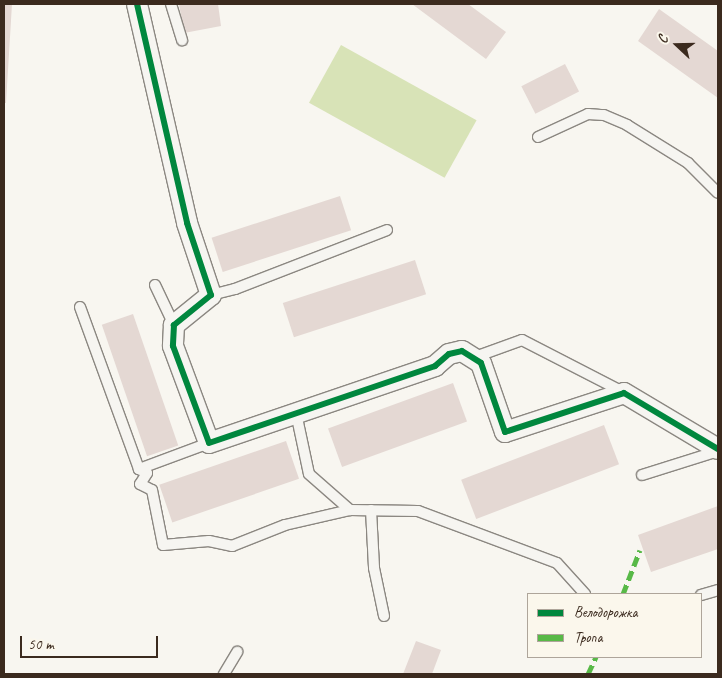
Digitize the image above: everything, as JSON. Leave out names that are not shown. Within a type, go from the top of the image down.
[{"type":"street","points":[[137,4],[187,223],[211,295],[174,325],[173,346],[209,443],[435,366],[449,354],[462,351],[475,357],[481,363],[505,432],[624,392],[718,450]]},
{"type":"lane","points":[[171,4],[182,40]]},
{"type":"lane","points":[[538,137],[588,114],[604,115],[627,125],[688,163],[718,193]]},
{"type":"lane","points":[[211,295],[235,289],[386,230]]},
{"type":"lane","points":[[155,285],[174,325]]},
{"type":"lane","points":[[80,307],[140,469],[147,473],[140,484],[152,490],[163,545],[208,541],[232,546],[285,525],[350,510],[418,511],[557,563],[584,593]]},
{"type":"lane","points":[[475,357],[522,340],[624,392]]},
{"type":"lane","points":[[296,413],[309,474],[350,510]]},
{"type":"lane","points":[[140,469],[209,443]]},
{"type":"lane","points":[[642,475],[718,450]]},
{"type":"lane","points":[[371,510],[374,568],[384,616]]},
{"type":"lane","points":[[702,595],[718,590]]},
{"type":"lane","points":[[224,674],[237,652]]},
{"type":"green space","points":[[341,45],[477,120],[445,178],[309,103]]},
{"type":"building","points":[[4,4],[12,4],[6,103],[4,103]]},
{"type":"building","points":[[179,4],[218,4],[221,26],[184,33]]},
{"type":"building","points":[[412,4],[468,4],[506,32],[486,59]]},
{"type":"building","points":[[659,9],[718,51],[718,98],[638,41]]},
{"type":"building","points":[[565,64],[579,92],[535,114],[521,86]]},
{"type":"building","points":[[340,196],[351,230],[223,272],[212,238]]},
{"type":"building","points":[[415,260],[426,294],[294,337],[283,303]]},
{"type":"building","points":[[133,314],[178,445],[147,456],[102,325]]},
{"type":"building","points":[[453,383],[467,422],[342,467],[328,428]]},
{"type":"building","points":[[604,425],[619,464],[476,519],[461,480]]},
{"type":"building","points":[[286,441],[299,479],[172,522],[159,485]]},
{"type":"building","points":[[718,506],[718,549],[651,572],[638,535]]},
{"type":"building","points":[[416,641],[441,650],[432,674],[403,674]]},
{"type":"marked path","points":[[623,593],[640,550]]},
{"type":"marked path","points":[[588,674],[596,658]]},
{"type":"cycle path","points":[[137,4],[187,223],[211,295],[174,325],[173,346],[209,443],[435,366],[449,354],[462,351],[481,363],[505,432],[624,393],[718,449]]}]
